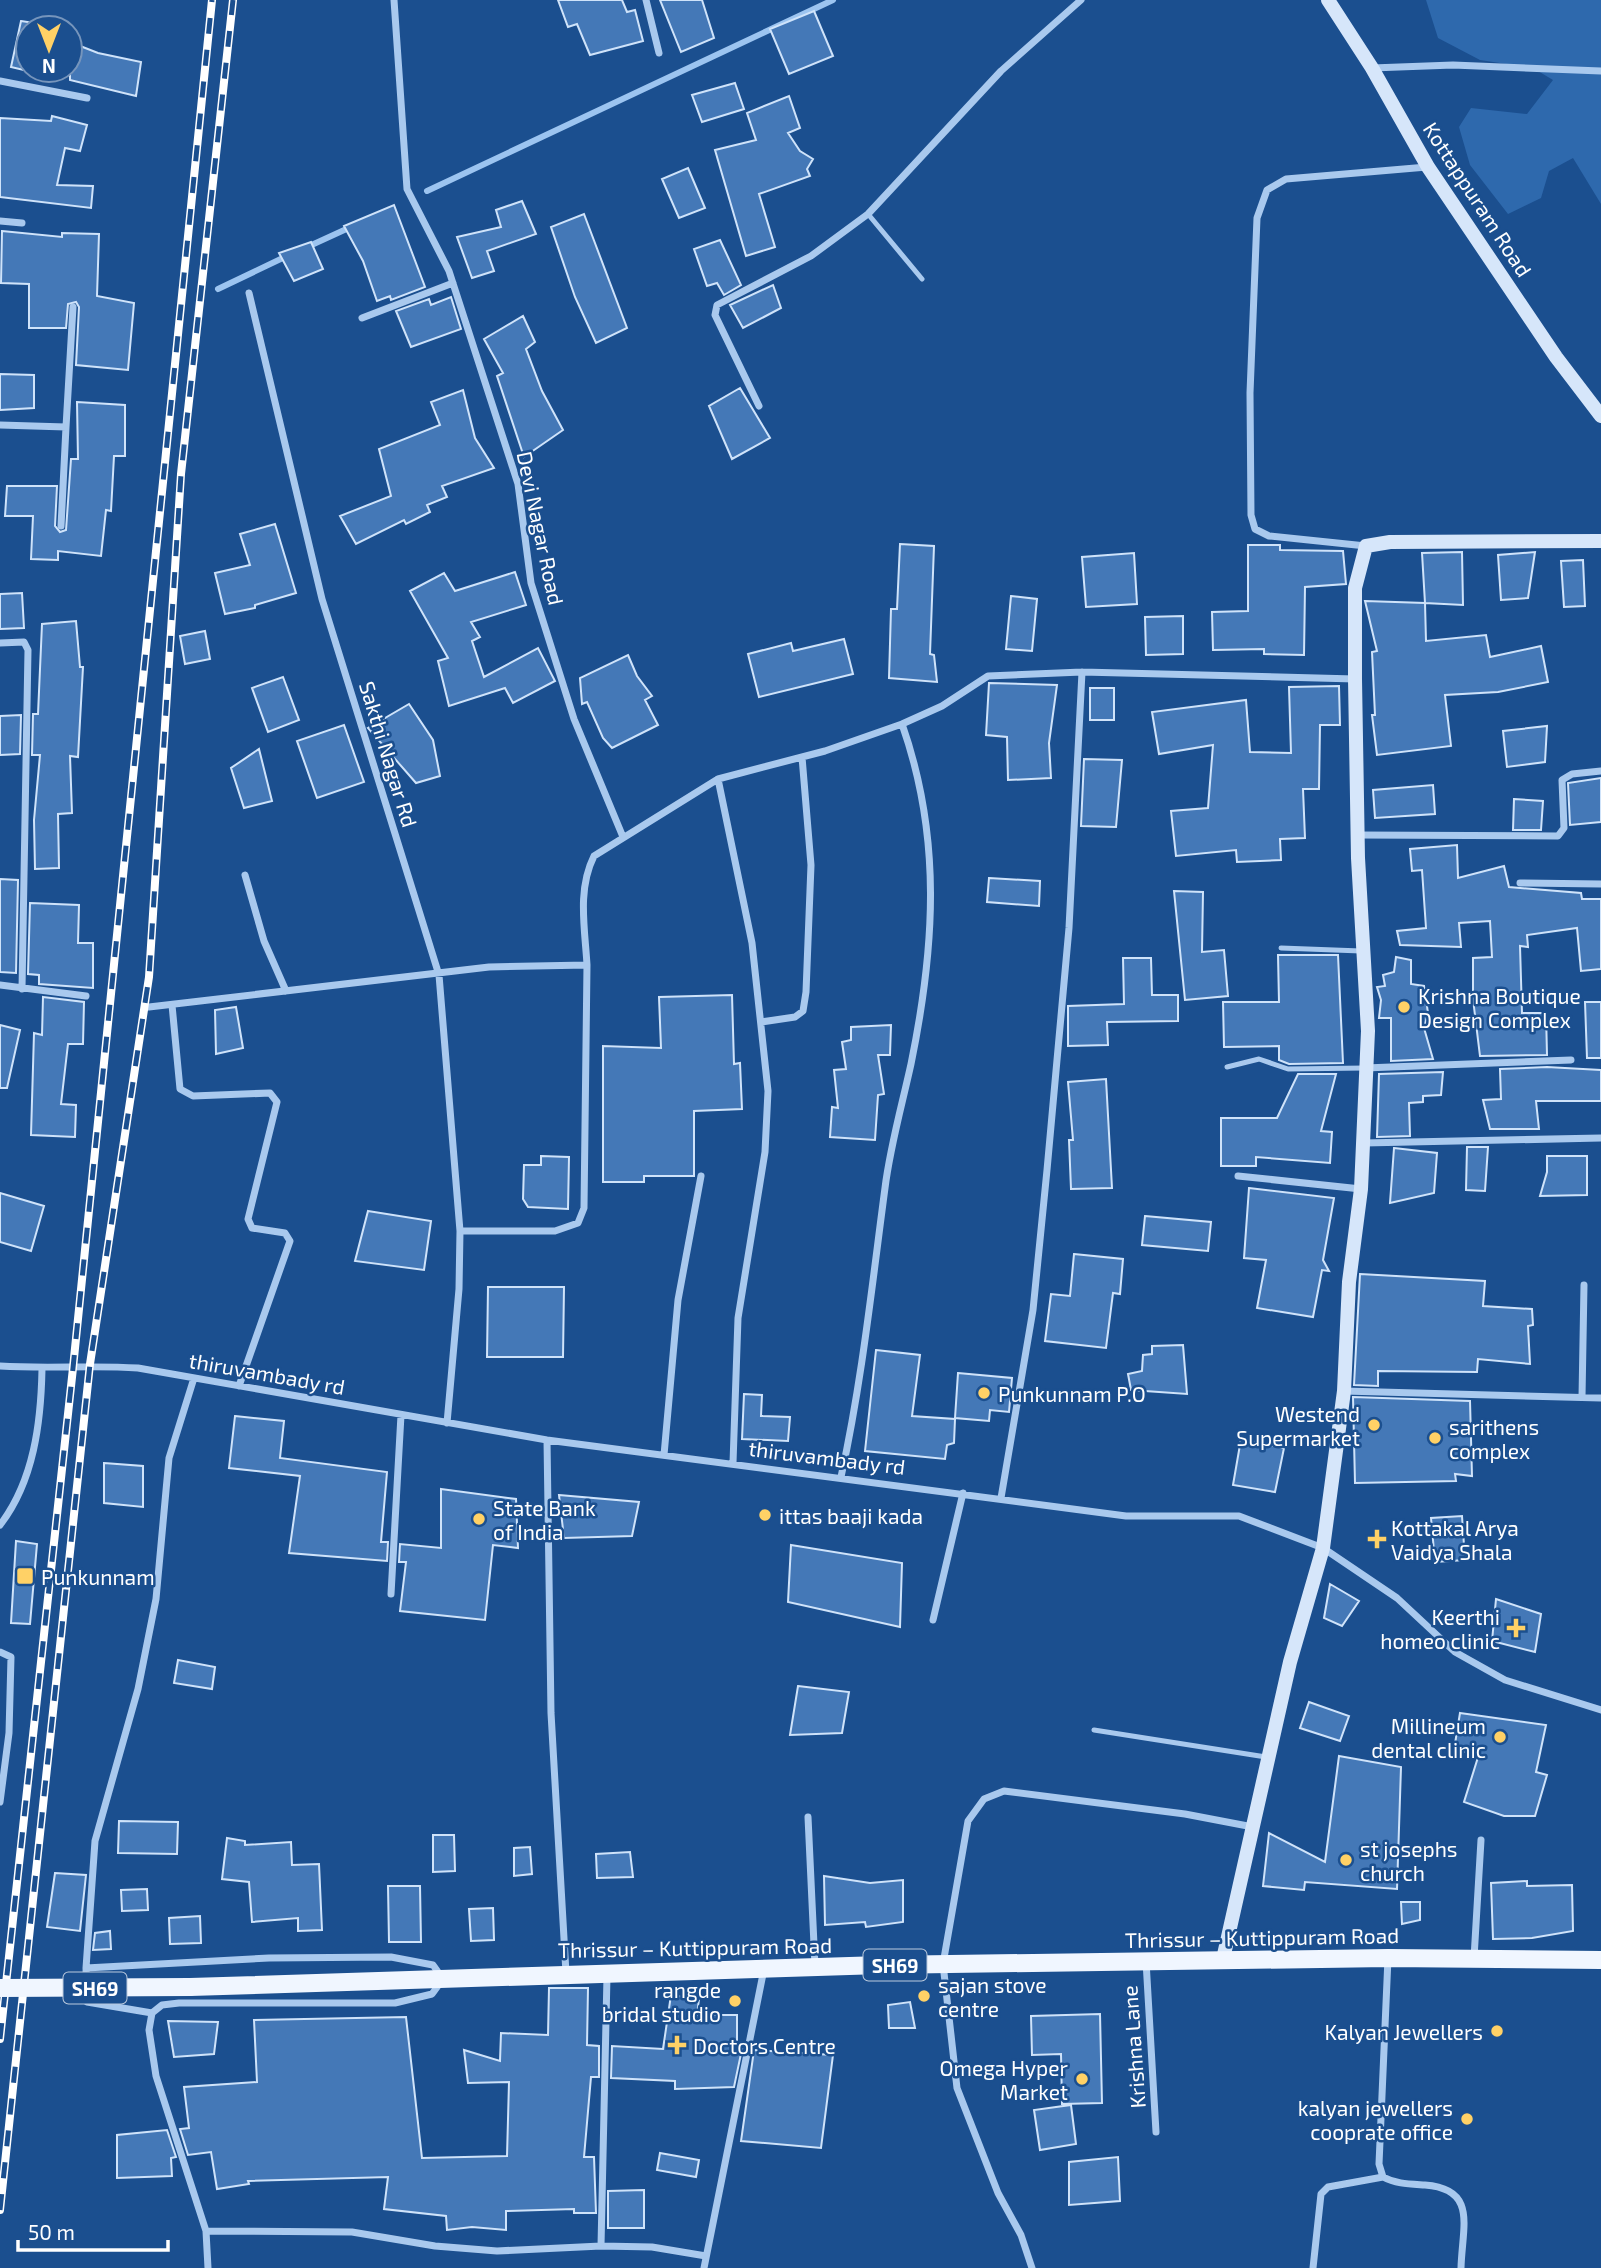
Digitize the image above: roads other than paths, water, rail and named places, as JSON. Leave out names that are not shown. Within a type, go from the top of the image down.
[{"type":"main road","name":"Thrissur – Kuttippuram Road","points":[[0,1988],[190,1987],[566,1973],[1223,1959],[1601,1960]]},
{"type":"street","name":"Devi Nagar Road","points":[[394,0],[407,189],[453,283],[518,484],[535,595],[583,743],[623,837]]},
{"type":"street","points":[[646,0],[659,53]]},
{"type":"street","points":[[759,406],[715,309],[740,292],[811,256],[868,214],[1001,71],[1082,0]]},
{"type":"street","name":"Kottappuram Road","points":[[1328,0],[1372,68],[1428,167],[1556,357],[1601,416]]},
{"type":"street","points":[[1372,68],[1453,65],[1601,71]]},
{"type":"street","points":[[0,81],[87,98]]},
{"type":"street","points":[[1428,167],[1286,179],[1267,190],[1257,218],[1250,393],[1251,515],[1255,529],[1269,536],[1366,546],[1390,542],[1601,541]]},
{"type":"street","points":[[0,221],[22,223]]},
{"type":"street","points":[[362,318],[453,283]]},
{"type":"street","name":"Sakthi Nagar Rd","points":[[249,293],[322,599],[439,975],[460,1231],[459,1289],[447,1423]]},
{"type":"street","points":[[61,526],[73,307]]},
{"type":"street","points":[[0,425],[66,427]]},
{"type":"street","points":[[1223,1959],[1290,1662],[1322,1548],[1344,1391],[1349,1282],[1362,1189],[1368,1031],[1357,835],[1354,678],[1355,588],[1366,546]]},
{"type":"street","points":[[0,643],[24,642],[28,650],[22,989]]},
{"type":"street","points":[[460,1231],[555,1231],[578,1223],[584,1208],[587,965],[583,898],[587,869],[594,856],[623,837],[718,779],[802,757],[902,724],[942,706],[988,676],[1082,671],[1354,678]]},
{"type":"street","points":[[1001,1498],[1033,1310],[1069,928],[1082,671]]},
{"type":"street","points":[[841,1477],[857,1405],[885,1186],[912,1060],[929,944],[931,853],[919,771],[902,724]]},
{"type":"street","points":[[761,1022],[795,1017],[803,1012],[810,865],[802,757]]},
{"type":"street","points":[[1357,835],[1553,838],[1564,828],[1562,780],[1572,774],[1601,772]]},
{"type":"street","points":[[718,779],[752,943],[768,1091],[765,1152],[738,1318],[733,1463]]},
{"type":"street","points":[[245,875],[264,941],[286,991]]},
{"type":"street","points":[[1520,883],[1601,884]]},
{"type":"street","points":[[149,1007],[439,975],[489,967],[587,965]]},
{"type":"street","points":[[0,985],[86,996]]},
{"type":"street","points":[[172,1005],[180,1089],[193,1096],[270,1093],[277,1102],[248,1219],[252,1228],[285,1233],[290,1241],[239,1386]]},
{"type":"street","points":[[1365,1068],[1571,1060]]},
{"type":"street","points":[[1364,1143],[1601,1139]]},
{"type":"street","points":[[664,1455],[678,1300],[701,1176]]},
{"type":"street","points":[[1238,1176],[1362,1189]]},
{"type":"street","points":[[1582,1397],[1584,1285]]},
{"type":"street","name":"thiruvambady rd","points":[[0,1366],[43,1369],[90,1364],[138,1368],[547,1440],[1126,1516],[1239,1516],[1322,1548],[1397,1598],[1455,1652],[1505,1680],[1601,1710]]},
{"type":"street","points":[[0,1525],[8,1514],[24,1477],[40,1424],[43,1369]]},
{"type":"street","points":[[86,1968],[269,1958],[391,1957],[433,1965],[443,1979],[432,1994],[395,2003],[179,2003],[162,2006],[152,2013],[87,2002],[86,1968],[94,1841],[138,1689],[156,1599],[169,1458],[194,1378]]},
{"type":"street","points":[[1344,1391],[1601,1398]]},
{"type":"street","points":[[391,1594],[401,1415]]},
{"type":"street","points":[[547,1440],[551,1713],[566,1973]]},
{"type":"street","points":[[933,1620],[963,1493]]},
{"type":"street","points":[[0,1652],[11,1657],[9,1733],[0,1802]]},
{"type":"street","points":[[0,1732],[9,1733]]},
{"type":"street","points":[[1032,2268],[1021,2235],[998,2193],[957,2088],[943,1964],[968,1821],[984,1799],[1004,1791],[1185,1814],[1253,1827]]},
{"type":"street","points":[[808,1817],[815,1967]]},
{"type":"street","points":[[1474,1959],[1481,1840]]},
{"type":"street","points":[[1382,2177],[1379,2164],[1388,1958]]},
{"type":"street","name":"Krishna Lane","points":[[1146,1961],[1156,2132]]},
{"type":"street","points":[[704,2268],[729,2155],[764,1968]]},
{"type":"street","points":[[601,2246],[607,1972]]},
{"type":"street","points":[[152,2013],[149,2030],[156,2076],[206,2231],[208,2268]]},
{"type":"street","points":[[1313,2268],[1321,2194],[1328,2187],[1382,2177],[1394,2183],[1444,2187],[1458,2194],[1463,2206],[1461,2268]]},
{"type":"street","points":[[206,2231],[352,2232],[435,2246],[498,2251],[601,2246],[652,2248],[706,2256]]},
{"type":"lane","points":[[868,214],[922,279]]},
{"type":"lane","points":[[1281,948],[1364,951]]},
{"type":"lane","points":[[1227,1067],[1259,1059],[1288,1069],[1365,1068]]},
{"type":"lane","points":[[1094,1730],[1269,1757]]},
{"type":"waterway","points":[[427,191],[833,0]]},
{"type":"waterway","points":[[305,248],[353,226]]},
{"type":"waterway","points":[[218,289],[289,255]]},
{"type":"railway","points":[[0,2039],[73,1368],[212,0]]},
{"type":"railway","points":[[0,2210],[90,1364],[149,977],[181,474],[233,0]]},
{"type":"place","name":"Krishna Boutique Design Complex","points":[[1404,1007]]},
{"type":"place","name":"Punkunnam P.O","points":[[984,1393]]},
{"type":"place","name":"Westend Supermarket","points":[[1374,1425]]},
{"type":"place","name":"sarithens complex","points":[[1435,1438]]},
{"type":"place","name":"ittas baaji kada","points":[[765,1515]]},
{"type":"place","name":"State Bank of India","points":[[479,1519]]},
{"type":"place","name":"Kottakal Arya Vaidya Shala","points":[[1377,1539]]},
{"type":"place","name":"Punkunnam","points":[[25,1576]]},
{"type":"place","name":"Keerthi homeo clinic","points":[[1516,1628]]},
{"type":"place","name":"Millineum dental clinic","points":[[1500,1737]]},
{"type":"place","name":"st josephs church","points":[[1346,1860]]},
{"type":"place","name":"sajan stove centre","points":[[924,1996]]},
{"type":"place","name":"rangde bridal studio","points":[[735,2001]]},
{"type":"place","name":"Kalyan Jewellers","points":[[1497,2031]]},
{"type":"place","name":"Doctors Centre","points":[[677,2045]]},
{"type":"place","name":"Omega Hyper Market","points":[[1082,2079]]},
{"type":"place","name":"kalyan jewellers cooprate office","points":[[1467,2119]]}]
